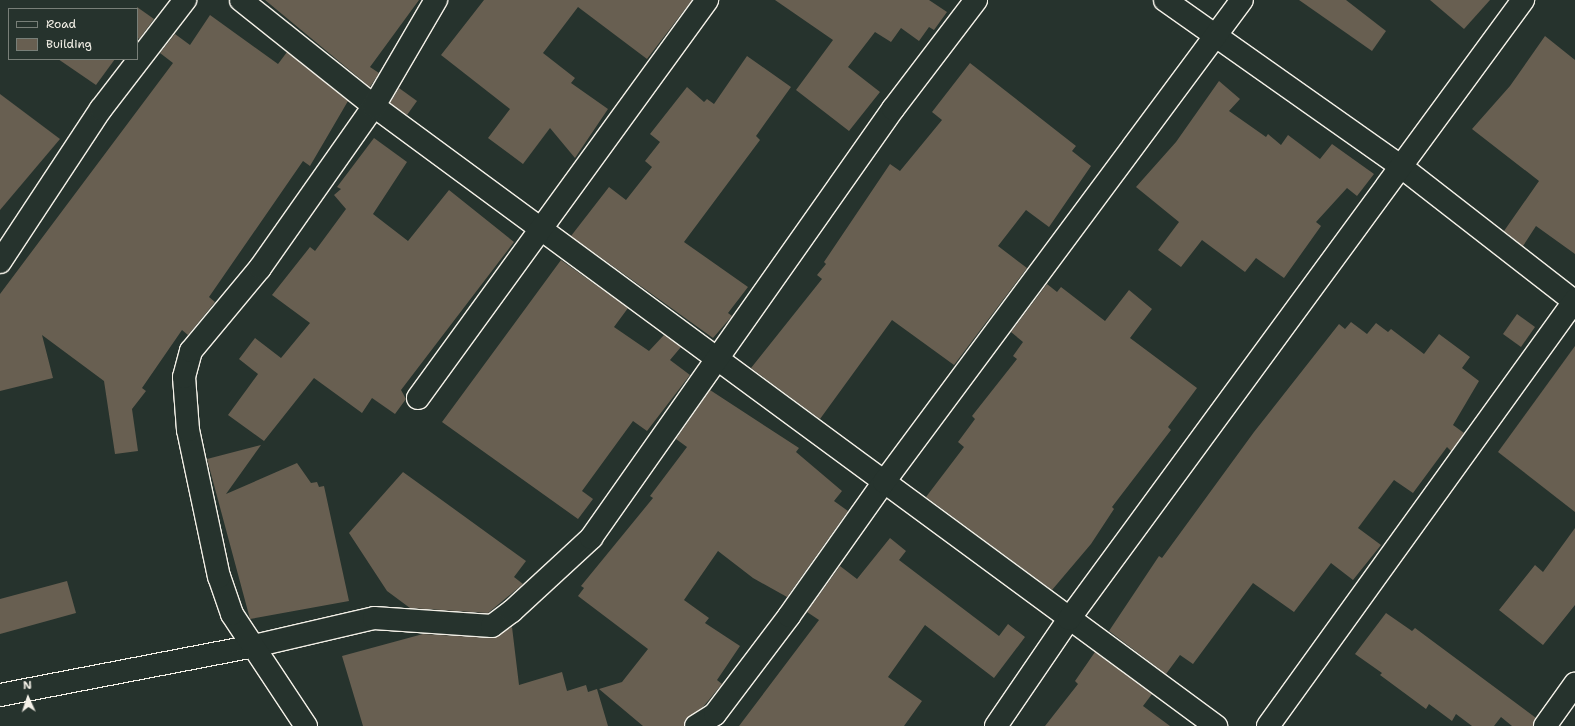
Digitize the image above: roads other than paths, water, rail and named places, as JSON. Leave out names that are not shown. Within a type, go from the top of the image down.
[{"type":"street","points":[[0,262],[101,108],[185,0]]},
{"type":"street","points":[[240,0],[374,106],[542,230],[720,358],[884,482],[1216,726]]},
{"type":"street","points":[[306,726],[232,614],[219,577],[188,430],[184,377],[191,352],[260,268],[374,106],[436,0]]},
{"type":"street","points":[[418,398],[542,230],[707,0]]},
{"type":"street","points":[[0,694],[254,646],[374,618],[492,626],[512,611],[591,538],[720,358],[893,109],[976,0]]},
{"type":"street","points":[[1165,0],[1217,35],[1399,165],[1575,301],[1268,726]]},
{"type":"street","points":[[696,726],[715,714],[884,482],[1242,0]]},
{"type":"street","points":[[996,726],[1069,619],[1399,165],[1523,0]]},
{"type":"street","points":[[1545,726],[1575,684]]}]
